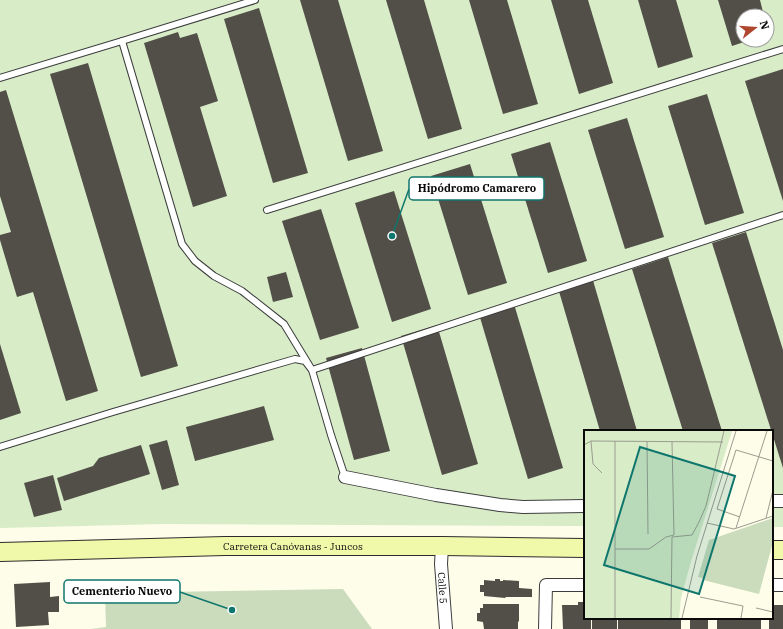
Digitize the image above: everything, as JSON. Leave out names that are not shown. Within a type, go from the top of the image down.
[{"type":"main road","name":"Carretera Canóvanas - Juncos","points":[[0,552],[225,546],[442,546],[584,548]]},
{"type":"street","points":[[345,477],[436,495],[523,507],[584,506]]},
{"type":"street","name":"Calle 5","points":[[442,546],[441,564],[446,629]]},
{"type":"street","points":[[546,629],[546,585],[584,585]]},
{"type":"lane","points":[[0,78],[255,0]]},
{"type":"lane","points":[[122,41],[182,244],[195,261],[214,276],[242,291],[284,324],[312,370],[330,435],[345,477]]},
{"type":"lane","points":[[267,210],[783,49]]},
{"type":"lane","points":[[312,370],[783,214]]},
{"type":"lane","points":[[0,447],[112,412],[295,359],[305,361],[312,370]]},
{"type":"green space","points":[[0,0],[783,0],[783,527],[773,527],[773,430],[584,430],[584,526],[163,524],[0,528]]},
{"type":"green space","points":[[343,589],[372,629],[91,629],[106,627],[105,593]]},
{"type":"building","points":[[300,0],[338,0],[383,151],[348,161]]},
{"type":"building","points":[[386,0],[424,0],[462,129],[428,139]]},
{"type":"building","points":[[469,0],[507,0],[538,104],[503,114]]},
{"type":"building","points":[[551,0],[588,0],[613,83],[579,94]]},
{"type":"building","points":[[638,0],[676,0],[693,57],[658,68]]},
{"type":"building","points":[[718,0],[760,0],[762,8],[735,8],[735,45],[732,46]]},
{"type":"building","points":[[259,8],[308,173],[273,183],[224,19]]},
{"type":"building","points":[[178,32],[180,38],[197,33],[218,101],[200,107],[227,196],[193,207],[144,43]]},
{"type":"building","points":[[88,63],[178,366],[141,377],[50,74]]},
{"type":"building","points":[[783,69],[783,201],[745,81]]},
{"type":"building","points":[[6,90],[98,391],[66,401],[33,292],[17,297],[0,240],[0,235],[11,232],[0,196],[0,92]]},
{"type":"building","points":[[707,94],[744,213],[705,225],[668,106]]},
{"type":"building","points":[[627,118],[664,237],[625,249],[588,130]]},
{"type":"building","points":[[550,142],[587,261],[548,273],[511,154]]},
{"type":"building","points":[[470,164],[507,283],[468,295],[431,176]]},
{"type":"building","points":[[394,191],[431,309],[392,322],[355,203]]},
{"type":"building","points":[[321,209],[359,328],[320,340],[282,221]]},
{"type":"building","points":[[746,232],[783,350],[783,468],[773,436],[773,430],[771,430],[712,243]]},
{"type":"building","points":[[668,257],[722,430],[683,430],[632,269]]},
{"type":"building","points":[[286,272],[293,297],[273,302],[267,277]]},
{"type":"building","points":[[592,277],[637,430],[600,430],[558,288]]},
{"type":"building","points":[[514,304],[563,468],[528,479],[479,314]]},
{"type":"building","points":[[437,325],[478,464],[442,475],[401,336]]},
{"type":"building","points":[[0,344],[21,413],[0,420]]},
{"type":"building","points":[[362,348],[390,451],[354,460],[326,358]]},
{"type":"building","points":[[264,406],[274,440],[195,461],[186,427]]},
{"type":"building","points":[[167,440],[179,485],[162,490],[149,445]]},
{"type":"building","points":[[141,445],[150,474],[64,501],[57,478],[93,466],[99,458]]},
{"type":"building","points":[[53,475],[62,510],[34,517],[24,483]]},
{"type":"building","points":[[495,579],[500,579],[500,581],[519,581],[519,588],[532,589],[532,597],[505,598],[484,596],[484,592],[480,592],[480,585],[484,585],[484,580],[495,581]]},
{"type":"building","points":[[50,582],[50,597],[59,596],[59,612],[48,612],[49,625],[16,627],[14,584]]},
{"type":"building","points":[[578,602],[584,602],[584,619],[591,619],[591,629],[563,629],[562,605],[578,605]]},
{"type":"building","points":[[483,604],[519,604],[518,629],[484,629],[483,622],[477,621],[477,613],[480,613],[480,608],[483,608]]},
{"type":"building","points":[[773,605],[783,605],[783,629],[769,629],[769,619],[773,619]]},
{"type":"building","points":[[592,619],[617,619],[617,629],[592,629]]},
{"type":"building","points":[[618,619],[681,619],[681,629],[618,629]]},
{"type":"building","points":[[690,619],[708,619],[708,629],[690,629]]},
{"type":"building","points":[[717,619],[761,619],[761,629],[717,629]]},
{"type":"place","name":"Hipódromo Camarero","points":[[392,236]]},
{"type":"place","name":"Cementerio Nuevo","points":[[232,610]]}]
